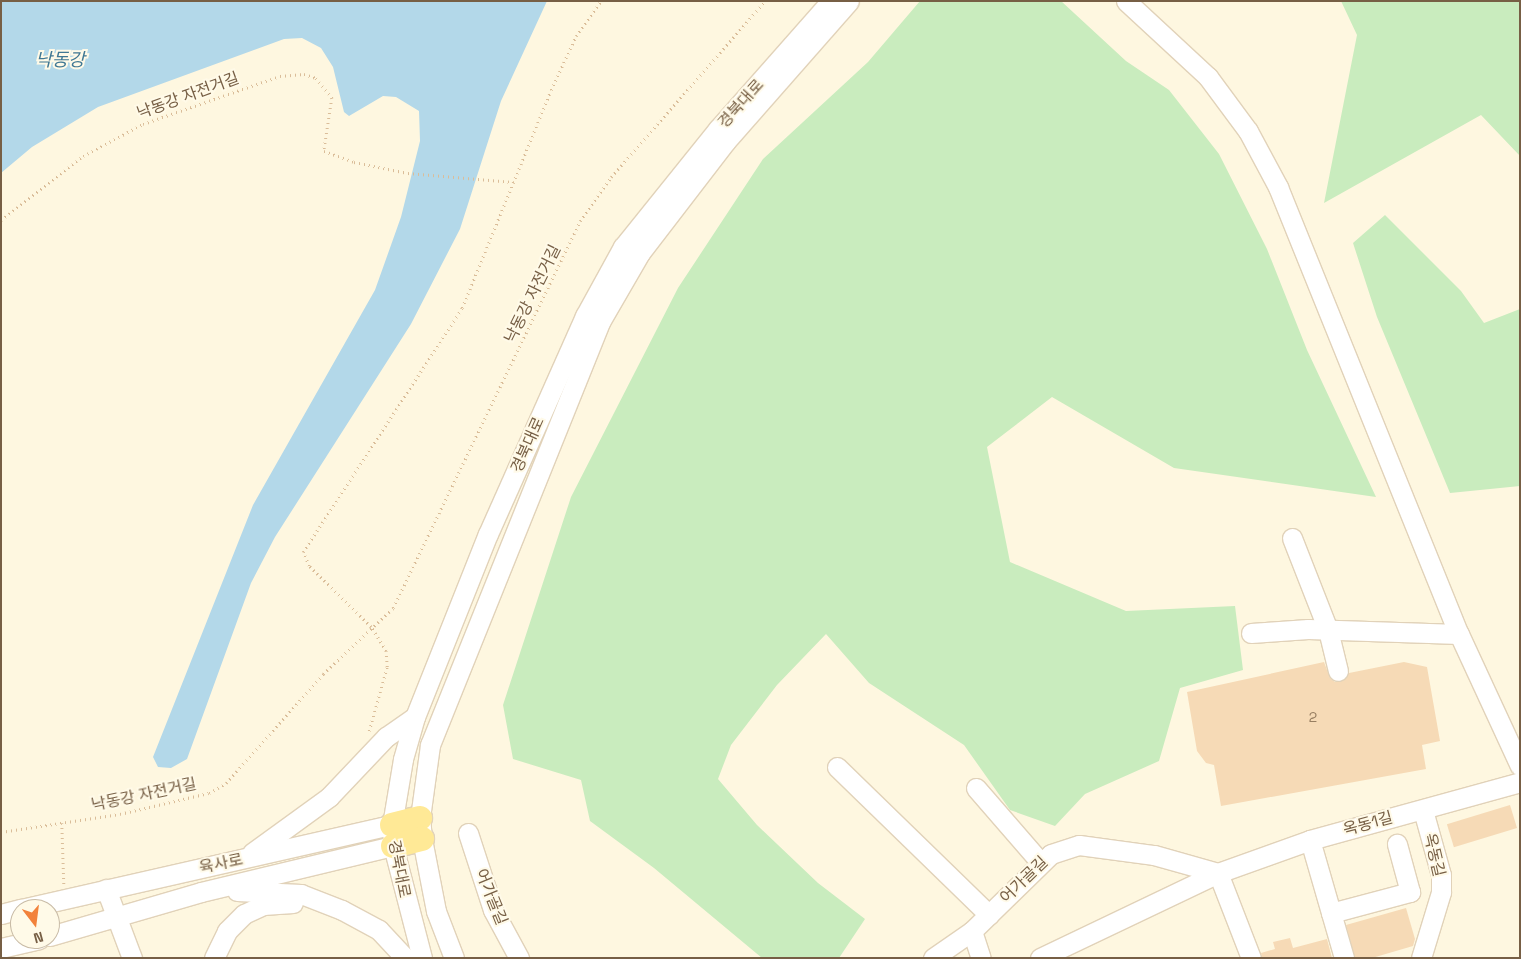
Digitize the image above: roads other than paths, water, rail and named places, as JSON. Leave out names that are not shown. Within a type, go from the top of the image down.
[{"type":"main road","name":"육사로","points":[[392,835],[421,828]]},
{"type":"street","name":"경북대로","points":[[422,958],[392,835],[403,759],[416,717],[488,534],[585,316],[623,247],[718,129],[832,1]]},
{"type":"street","name":"경북대로","points":[[454,958],[436,912],[421,828],[430,745],[448,692],[600,322],[640,253],[726,141],[849,1]]},
{"type":"street","points":[[1126,1],[1208,77],[1248,131],[1278,187],[1459,634],[1520,766]]},
{"type":"street","points":[[1292,538],[1328,630],[1338,671]]},
{"type":"street","points":[[1251,633],[1328,630],[1459,634]]},
{"type":"street","points":[[243,859],[329,798],[386,737],[416,717]]},
{"type":"street","points":[[837,767],[989,915]]},
{"type":"street","name":"옥동1길","points":[[1040,958],[1218,873],[1310,840],[1520,782]]},
{"type":"street","points":[[976,788],[1041,863]]},
{"type":"street","name":"옥동길","points":[[1421,958],[1441,892],[1441,875],[1423,810]]},
{"type":"street","name":"어가골길","points":[[468,833],[493,910],[519,958]]},
{"type":"street","name":"육사로","points":[[60,899],[243,859],[392,835]]},
{"type":"street","name":"육사로","points":[[60,934],[116,920],[201,892],[392,835]]},
{"type":"street","points":[[1310,840],[1344,958]]},
{"type":"street","points":[[1331,913],[1410,892],[1397,844]]},
{"type":"street","name":"어가골길","points":[[933,958],[972,931],[1051,854],[1079,845],[1108,846],[1218,873]]},
{"type":"street","points":[[1218,873],[1251,958]]},
{"type":"street","points":[[106,889],[116,920],[132,958]]},
{"type":"street","points":[[201,892],[301,894],[342,910],[379,930],[405,958]]},
{"type":"street","points":[[214,958],[227,931],[244,914],[262,905],[298,903],[342,910]]},
{"type":"street","points":[[972,931],[981,958]]},
{"type":"water","name":"낙동강","points":[[1,1],[547,1],[501,101],[460,229],[411,324],[275,537],[251,583],[187,759],[171,768],[158,767],[153,757],[253,505],[375,290],[401,217],[420,141],[419,111],[396,97],[383,96],[349,116],[344,112],[333,67],[321,48],[302,38],[284,39],[98,107],[32,147],[1,173]]}]
